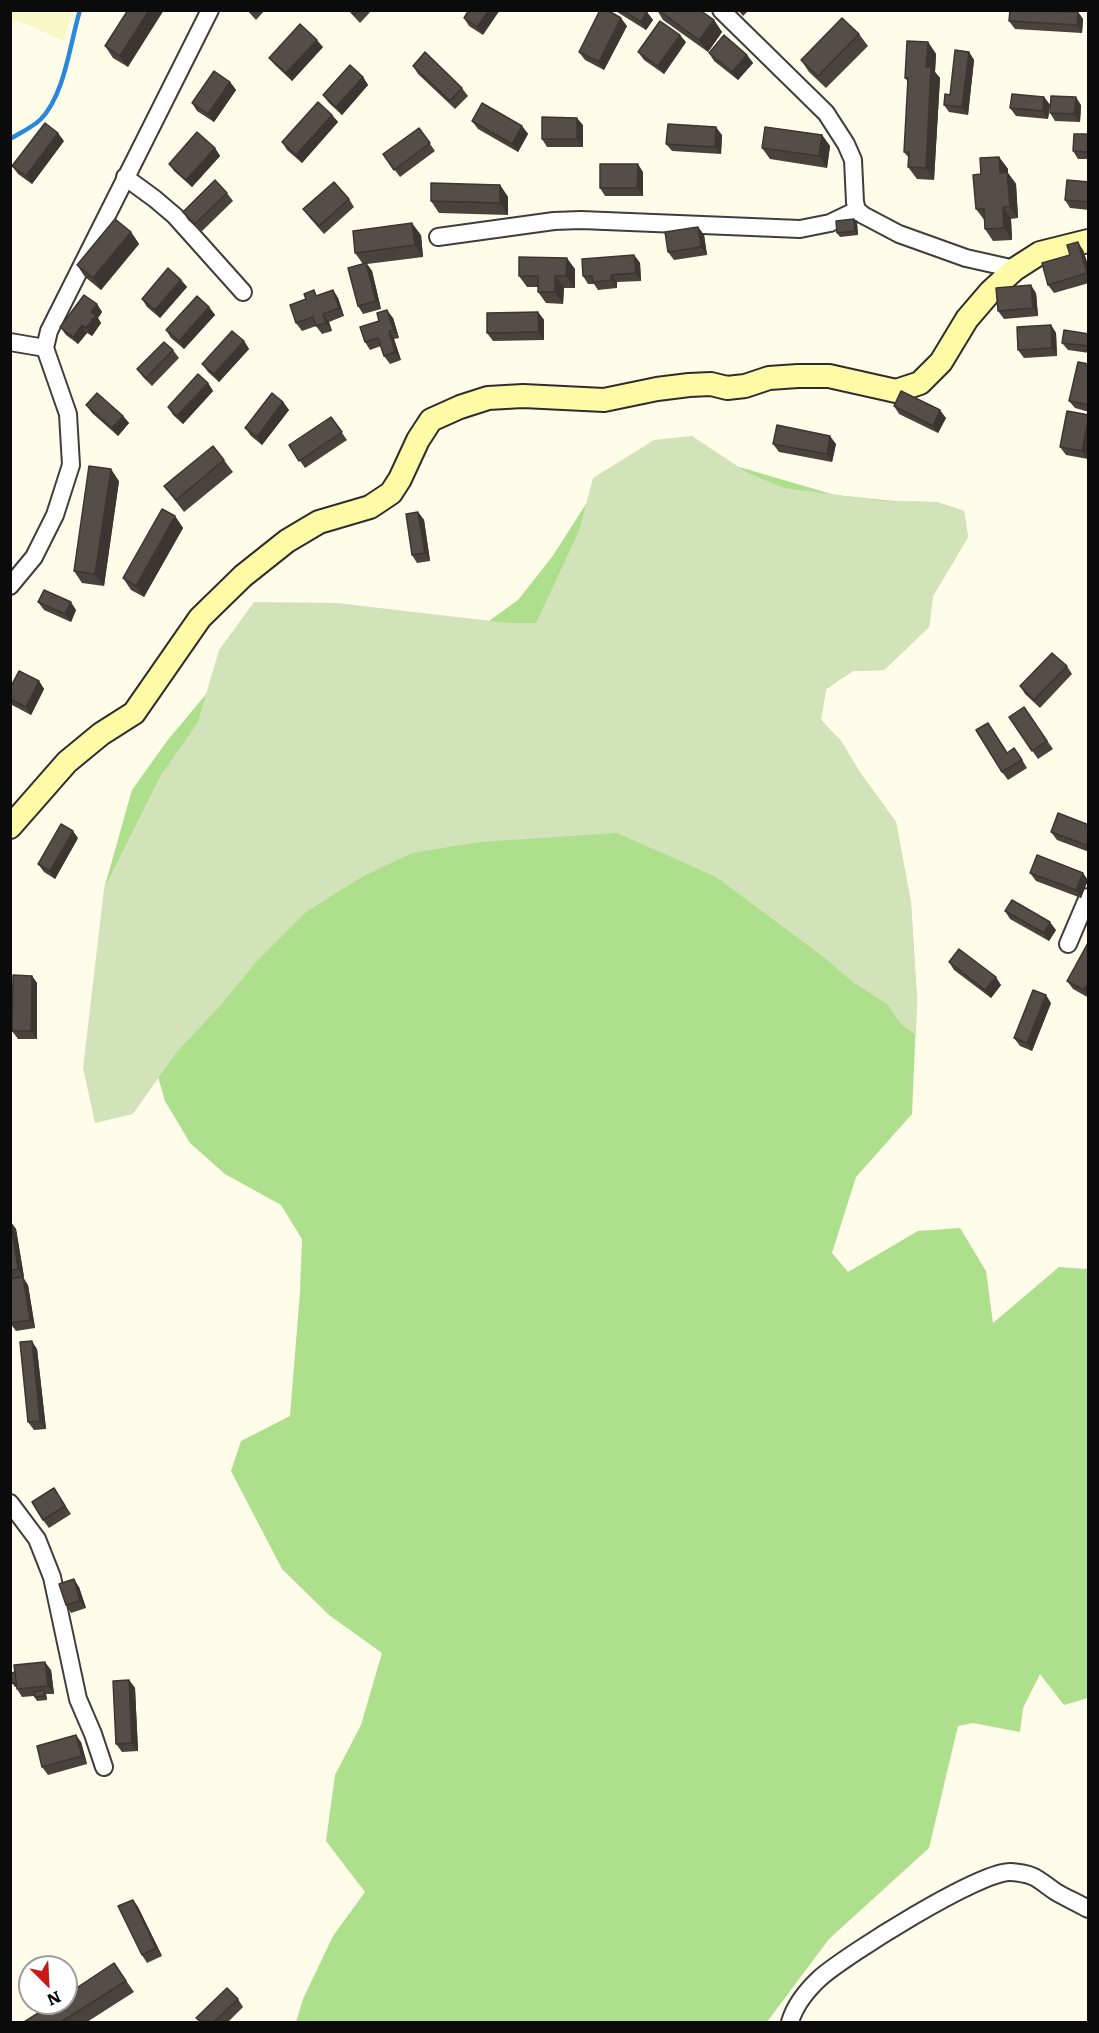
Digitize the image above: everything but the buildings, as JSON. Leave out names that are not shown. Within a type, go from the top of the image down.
[{"type":"street","points":[[10,586],[34,557],[55,515],[71,465],[68,414],[45,348],[49,330],[210,10]]},
{"type":"street","points":[[721,10],[826,113],[846,144],[853,160],[857,210],[899,234],[966,258],[1015,268]]},
{"type":"street","points":[[125,177],[175,216],[243,292]]},
{"type":"street","points":[[438,237],[554,221],[581,220],[800,229],[830,223],[857,210]]},
{"type":"street","points":[[10,827],[67,762],[101,734],[134,713],[200,618],[243,576],[287,541],[319,522],[370,507],[391,493],[431,420],[460,406],[488,398],[523,396],[604,400],[678,386],[711,384],[727,388],[745,386],[769,378],[789,376],[829,376],[896,391],[920,383],[941,362],[967,319],[1015,268],[1040,253],[1089,241]]},
{"type":"street","points":[[10,342],[45,348]]},
{"type":"street","points":[[1068,944],[1089,897]]},
{"type":"street","points":[[10,1503],[37,1539],[52,1577],[78,1699],[104,1767]]},
{"type":"street","points":[[790,2022],[795,2006],[820,1978],[857,1950],[972,1883],[1009,1871],[1037,1876],[1056,1891],[1089,1909]]},
{"type":"green space","points":[[11,10],[72,10],[64,41],[17,20],[11,25]]},
{"type":"green space","points":[[692,436],[748,473],[784,488],[883,501],[937,502],[964,511],[968,537],[933,596],[929,627],[884,670],[853,671],[826,688],[821,720],[841,741],[861,774],[896,822],[911,903],[917,998],[916,1035],[901,1024],[887,1004],[854,983],[826,959],[716,877],[617,833],[480,842],[412,853],[362,877],[306,912],[257,961],[219,1007],[176,1053],[133,1114],[95,1123],[83,1068],[104,889],[161,775],[198,722],[219,650],[254,602],[337,603],[508,623],[536,623],[579,531],[593,478],[654,440]]},
{"type":"green space","points":[[739,467],[835,495],[894,501],[937,502],[964,511],[968,537],[933,596],[929,627],[884,670],[853,671],[826,689],[821,720],[841,741],[861,774],[896,822],[911,903],[917,998],[912,1114],[856,1177],[832,1253],[848,1272],[918,1231],[960,1228],[986,1271],[993,1323],[1059,1267],[1086,1269],[1088,1266],[1088,1698],[1064,1705],[1040,1674],[1023,1708],[1020,1732],[973,1723],[958,1726],[929,1848],[829,1939],[767,2022],[296,2022],[303,1999],[333,1936],[365,1892],[326,1841],[335,1775],[361,1725],[382,1653],[329,1615],[282,1569],[231,1471],[241,1441],[290,1416],[302,1239],[281,1205],[225,1174],[190,1143],[165,1101],[104,889],[132,790],[167,741],[207,693],[405,612],[489,621],[518,600],[552,557],[586,504]]},
{"type":"waterway","points":[[10,139],[38,122],[56,96],[66,68],[80,10]]}]
